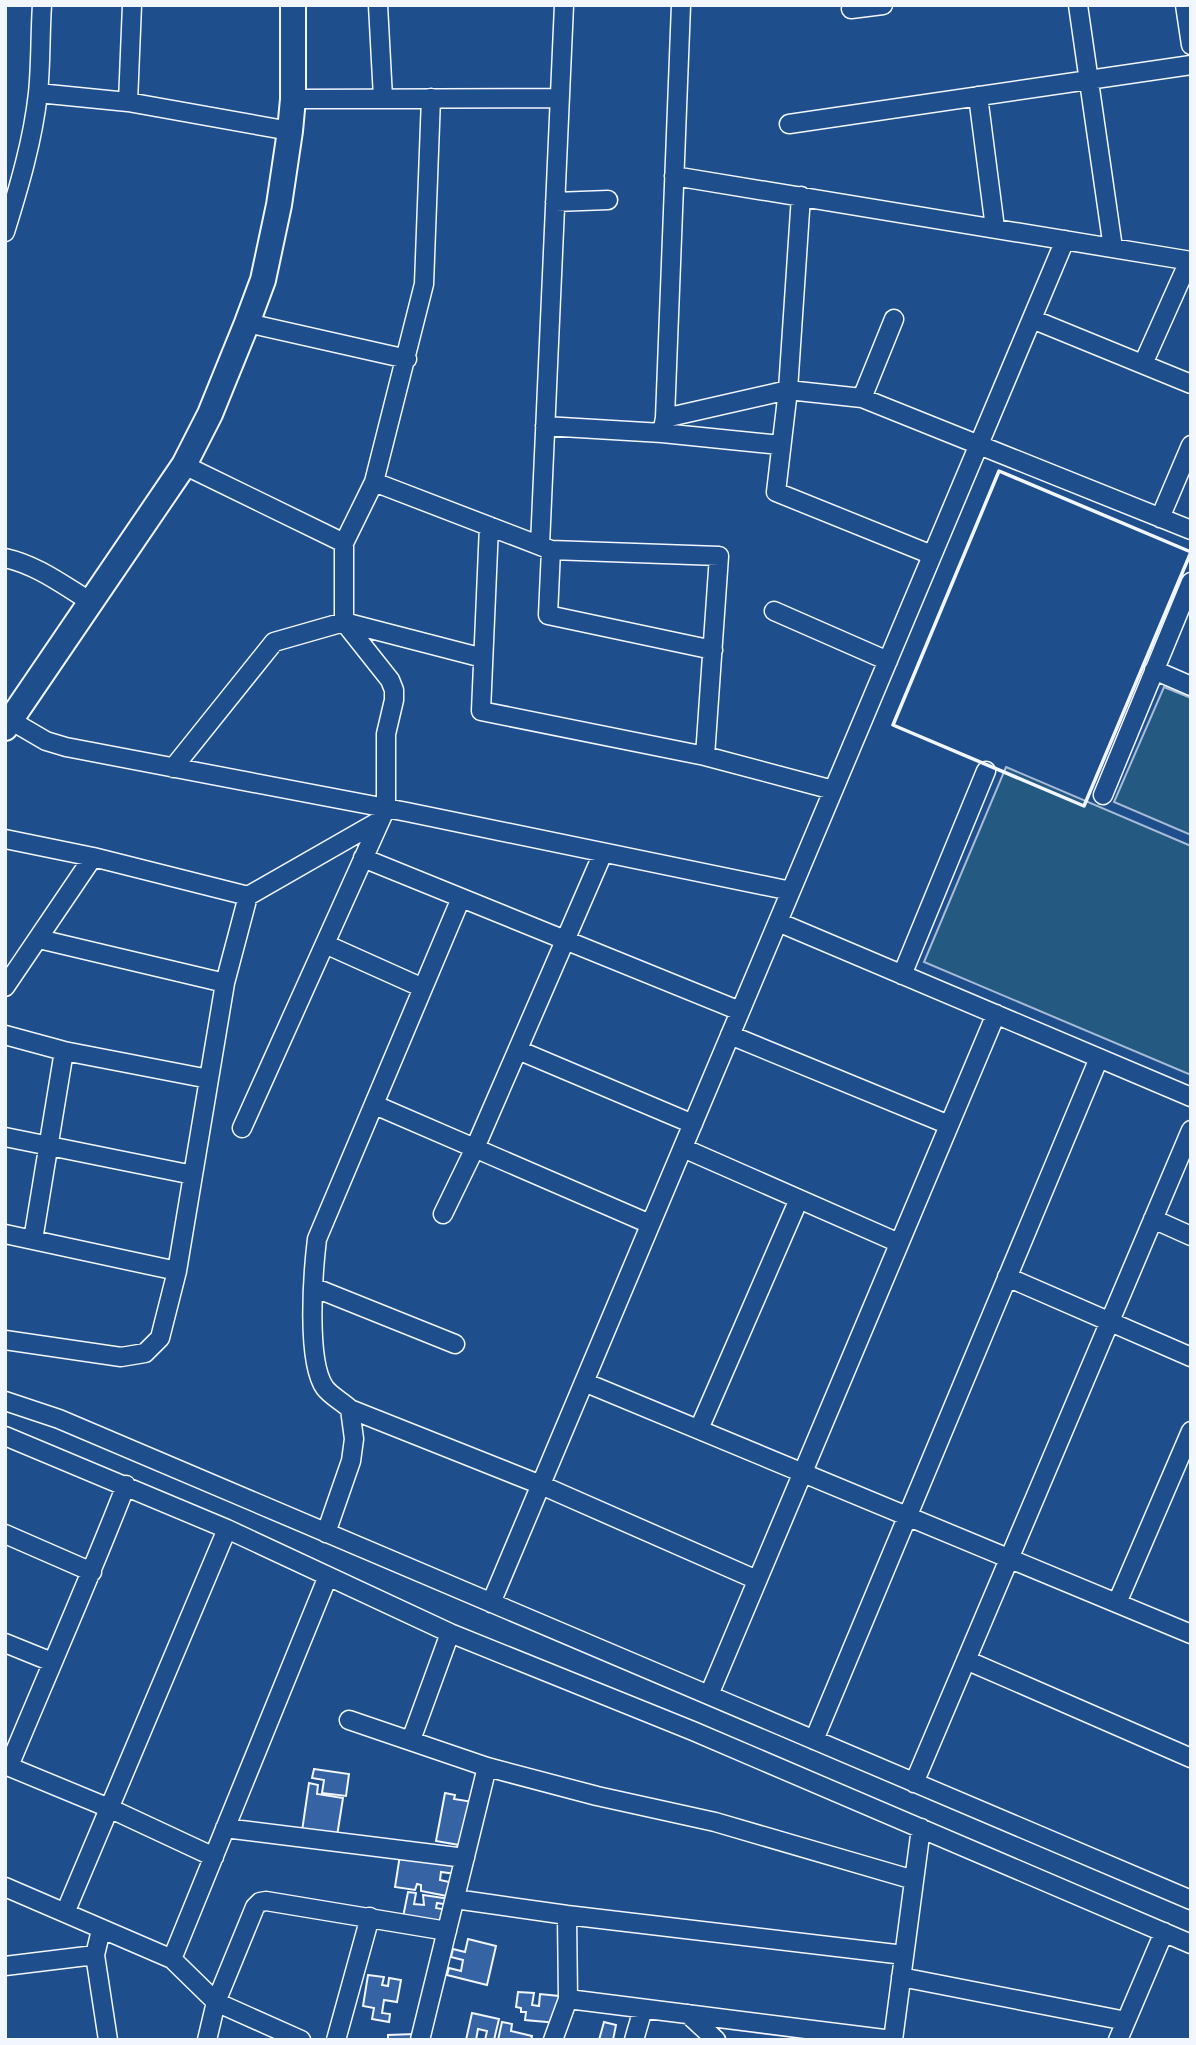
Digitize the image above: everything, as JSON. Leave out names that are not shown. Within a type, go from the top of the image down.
[{"type":"street","points":[[5,232],[19,189],[38,93],[41,5]]},
{"type":"street","points":[[128,102],[132,5]]},
{"type":"street","points":[[293,5],[293,99],[290,131],[266,268],[247,323],[209,414],[184,465],[7,722],[46,741],[66,747],[382,814],[603,853],[791,891]]},
{"type":"street","points":[[378,5],[383,98]]},
{"type":"street","points":[[564,5],[545,426],[548,615],[713,650]]},
{"type":"street","points":[[663,426],[681,5]]},
{"type":"street","points":[[851,9],[883,5]]},
{"type":"street","points":[[1078,5],[1113,248]]},
{"type":"street","points":[[1185,5],[1191,45]]},
{"type":"street","points":[[789,124],[1191,65]]},
{"type":"street","points":[[38,93],[128,102],[290,131]]},
{"type":"street","points":[[978,96],[995,228]]},
{"type":"street","points":[[242,1128],[382,814],[386,734],[394,690],[390,680],[344,622],[344,543],[374,482],[424,284],[432,98]]},
{"type":"street","points":[[293,99],[560,98]]},
{"type":"street","points":[[674,176],[1190,261],[1143,364]]},
{"type":"street","points":[[801,196],[788,390],[776,492],[932,555]]},
{"type":"street","points":[[555,202],[608,200]]},
{"type":"street","points":[[491,1603],[1065,240]]},
{"type":"street","points":[[1032,319],[1191,384]]},
{"type":"street","points":[[862,398],[894,320]]},
{"type":"street","points":[[247,323],[407,359]]},
{"type":"street","points":[[663,426],[788,390],[862,398],[1191,530]]},
{"type":"street","points":[[545,426],[663,426],[780,445]]},
{"type":"street","points":[[1160,518],[1191,445]]},
{"type":"street","points":[[184,465],[344,543]]},
{"type":"street","points":[[374,482],[545,548],[719,556],[705,756]]},
{"type":"street","points":[[489,526],[481,711],[705,756],[833,790]]},
{"type":"street","points":[[5,558],[20,561],[44,572],[91,602]]},
{"type":"street","points":[[1103,795],[1191,582]]},
{"type":"street","points":[[774,611],[888,661]]},
{"type":"street","points":[[173,768],[274,642],[344,622],[484,659]]},
{"type":"street","points":[[1154,670],[1191,686]]},
{"type":"street","points":[[902,975],[986,771]]},
{"type":"street","points":[[5,1340],[121,1357],[145,1353],[160,1338],[177,1271],[225,983],[247,896],[382,814]]},
{"type":"street","points":[[5,839],[93,857],[247,896]]},
{"type":"street","points":[[443,1214],[475,1148],[603,853]]},
{"type":"street","points":[[5,988],[93,857]]},
{"type":"street","points":[[363,858],[740,1011]]},
{"type":"street","points":[[461,898],[317,1239],[313,1287],[316,1367],[326,1389],[350,1409],[541,1485],[757,1580]]},
{"type":"street","points":[[778,922],[1191,1097]]},
{"type":"street","points":[[39,939],[225,983]]},
{"type":"street","points":[[325,944],[423,988]]},
{"type":"street","points":[[709,1696],[996,1014]]},
{"type":"street","points":[[5,1035],[64,1051],[209,1079]]},
{"type":"street","points":[[730,1035],[949,1125]]},
{"type":"street","points":[[518,1049],[693,1124]]},
{"type":"street","points":[[33,1240],[64,1051]]},
{"type":"street","points":[[814,1740],[1099,1058]]},
{"type":"street","points":[[374,1105],[650,1224]]},
{"type":"street","points":[[914,1783],[1191,1130]]},
{"type":"street","points":[[5,1137],[193,1175]]},
{"type":"street","points":[[683,1147],[900,1243]]},
{"type":"street","points":[[699,1429],[799,1199]]},
{"type":"street","points":[[1153,1219],[1191,1236]]},
{"type":"street","points":[[5,1234],[177,1271]]},
{"type":"street","points":[[1007,1277],[1191,1357]]},
{"type":"street","points":[[313,1287],[456,1344]]},
{"type":"street","points":[[584,1382],[1191,1633]]},
{"type":"street","points":[[5,1401],[59,1419],[1191,1900]]},
{"type":"street","points":[[326,1533],[351,1461],[354,1439],[350,1409]]},
{"type":"street","points":[[1117,1603],[1191,1431]]},
{"type":"street","points":[[5,1436],[227,1529],[450,1633],[693,1731],[1191,1944]]},
{"type":"street","points":[[126,1485],[92,1572],[7,1765],[110,1808],[214,1857]]},
{"type":"street","points":[[65,1913],[227,1529]]},
{"type":"street","points":[[5,1534],[92,1572]]},
{"type":"street","points":[[172,1959],[328,1576]]},
{"type":"street","points":[[411,1740],[450,1633]]},
{"type":"street","points":[[5,1643],[51,1662]]},
{"type":"street","points":[[966,1660],[1191,1758]]},
{"type":"street","points":[[349,1720],[487,1768],[597,1797],[715,1822],[914,1880]]},
{"type":"street","points":[[420,2040],[487,1768]]},
{"type":"street","points":[[225,1828],[465,1858]]},
{"type":"street","points":[[568,1999],[688,2014],[817,2035],[893,2040],[921,1828]]},
{"type":"street","points":[[5,1887],[172,1959],[216,2002],[301,2040]]},
{"type":"street","points":[[455,1899],[567,1916],[904,1955]]},
{"type":"street","points":[[207,2040],[216,2002],[255,1907],[260,1902],[266,1900],[447,1931]]},
{"type":"street","points":[[553,2040],[568,1999],[567,1916]]},
{"type":"street","points":[[336,2040],[370,1917]]},
{"type":"street","points":[[101,1930],[95,1955],[108,2040]]},
{"type":"street","points":[[1118,2040],[1164,1932]]},
{"type":"street","points":[[5,1966],[95,1955]]},
{"type":"street","points":[[901,1977],[1126,2021]]},
{"type":"street","points":[[634,2040],[643,2009]]},
{"type":"street","points":[[688,2014],[716,2040]]},
{"type":"shaded area","points":[[1164,687],[1191,698],[1191,835],[1114,802]]},
{"type":"shaded area","points":[[1006,767],[1191,846],[1191,1075],[924,962]]},
{"type":"building","points":[[314,1769],[349,1774],[346,1796],[322,1793],[324,1780],[312,1778]]},
{"type":"building","points":[[309,1783],[318,1785],[317,1794],[343,1798],[337,1836],[302,1831]]},
{"type":"building","points":[[445,1793],[455,1795],[454,1799],[473,1802],[465,1846],[436,1841]]},
{"type":"building","points":[[400,1855],[457,1865],[455,1874],[441,1872],[440,1880],[454,1883],[452,1897],[421,1891],[421,1885],[417,1884],[415,1890],[395,1887]]},
{"type":"building","points":[[408,1892],[416,1893],[414,1904],[424,1905],[423,1895],[450,1899],[449,1905],[437,1903],[436,1908],[448,1910],[445,1924],[403,1917]]},
{"type":"building","points":[[468,1939],[496,1946],[487,1985],[447,1975],[449,1968],[461,1971],[463,1960],[451,1957],[453,1949],[465,1952]]},
{"type":"building","points":[[368,1975],[384,1977],[382,1985],[388,1986],[389,1978],[401,1980],[397,2002],[384,2000],[382,2013],[390,2014],[389,2022],[372,2019],[374,2008],[363,2006]]},
{"type":"building","points":[[518,1992],[534,1993],[532,2005],[539,2006],[540,1994],[559,1996],[557,2023],[525,2020],[526,2012],[521,2012],[521,2008],[516,2007]]},
{"type":"building","points":[[472,2013],[499,2019],[494,2040],[485,2040],[487,2031],[478,2029],[476,2040],[466,2040]]},
{"type":"building","points":[[502,2022],[512,2024],[511,2031],[532,2036],[531,2040],[498,2040]]},
{"type":"building","points":[[604,2022],[616,2025],[613,2040],[599,2040]]},
{"type":"building","points":[[415,2034],[414,2040],[388,2040],[388,2035]]},
{"type":"wall","points":[[999,471],[1191,552],[1084,806],[893,725],[999,471]]}]
